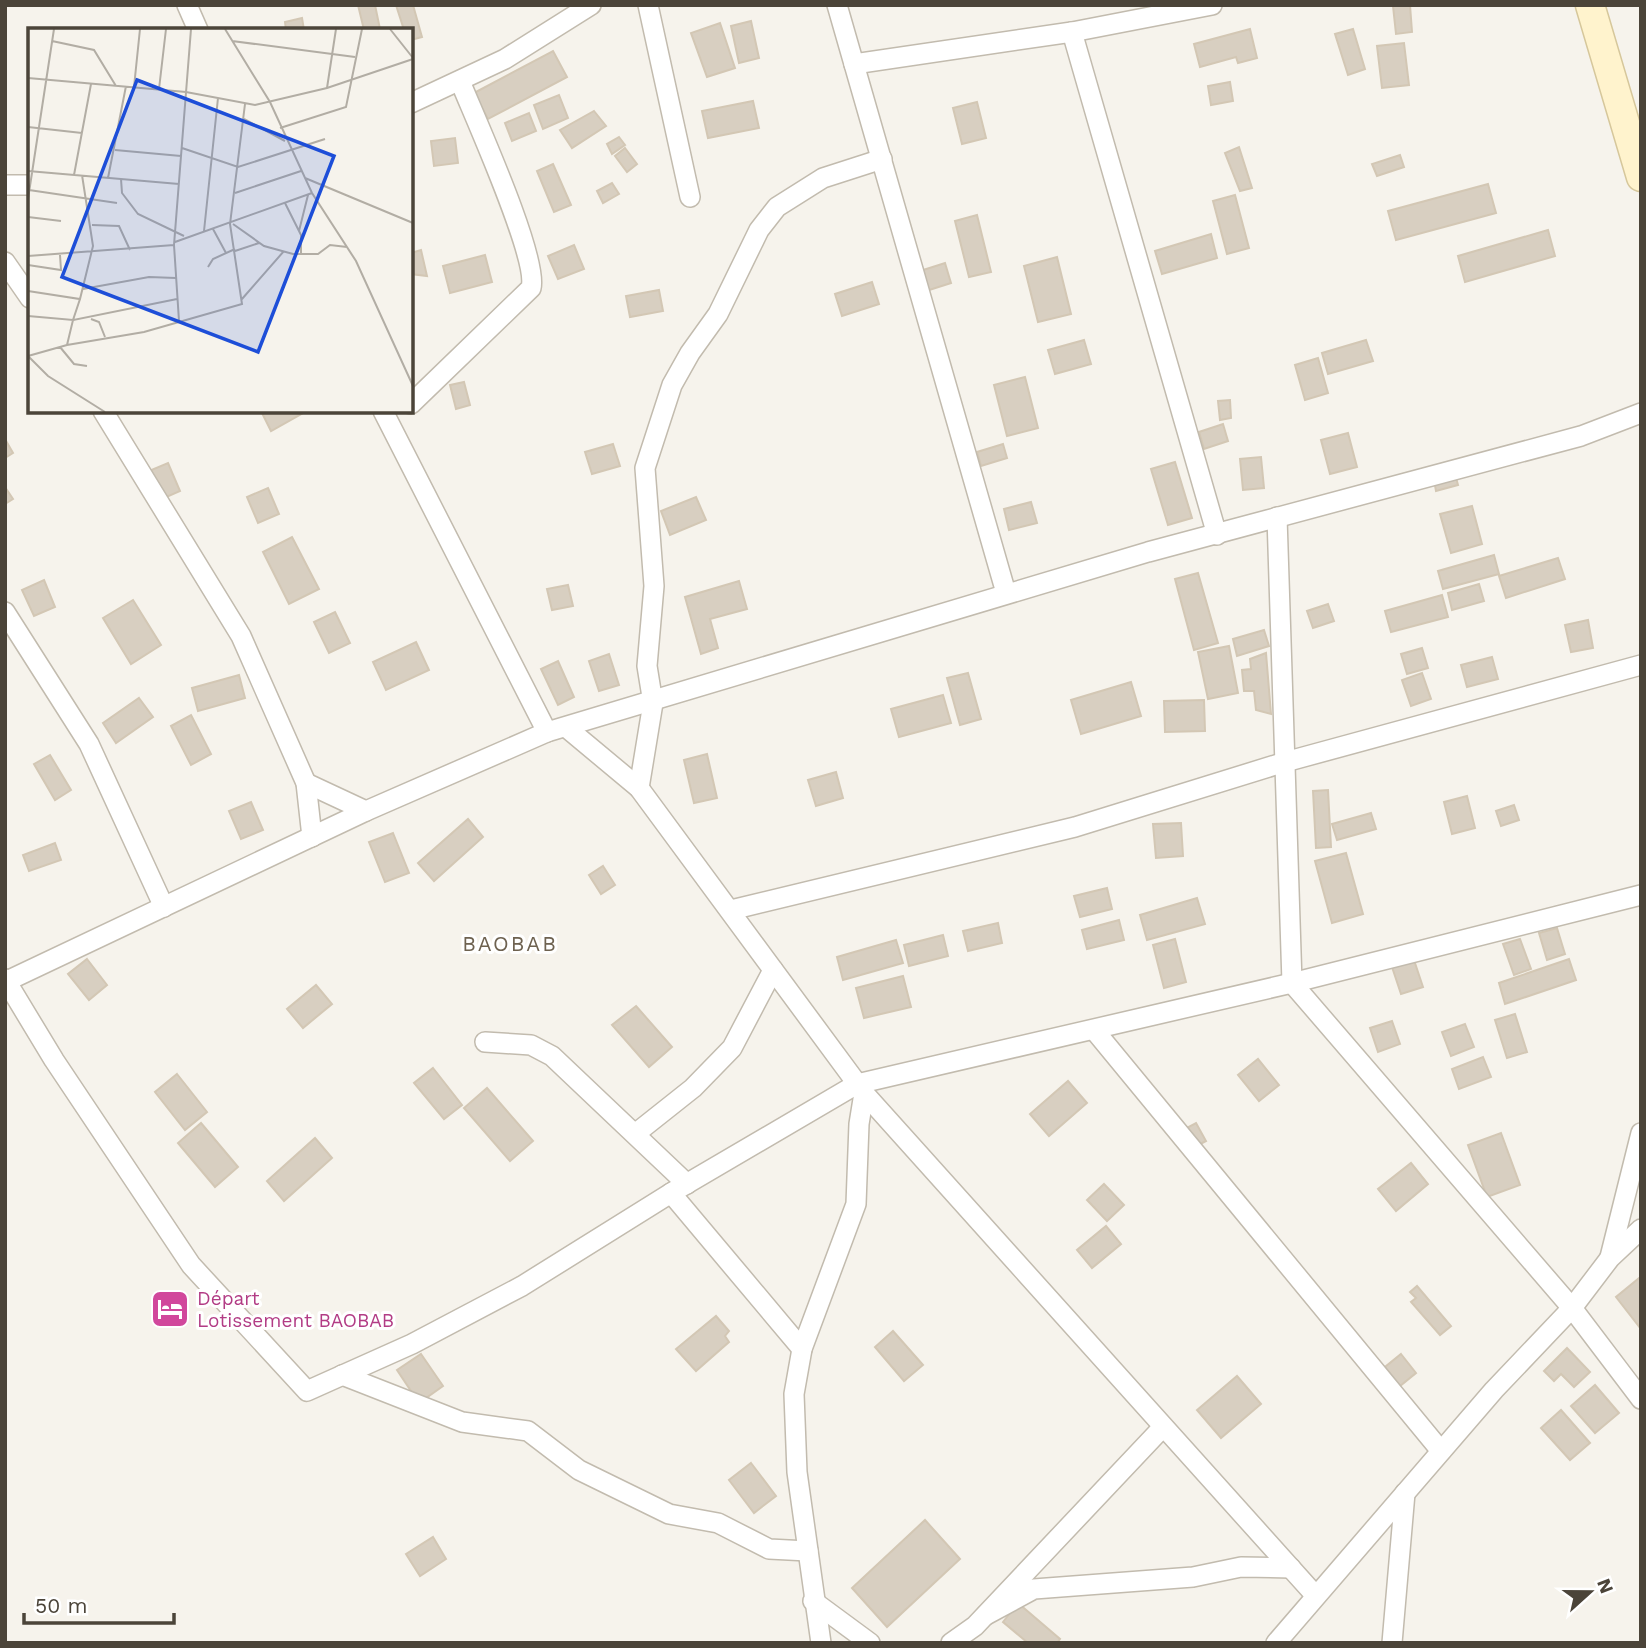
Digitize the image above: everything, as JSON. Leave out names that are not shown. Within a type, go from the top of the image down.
[{"type":"street","points":[[187,5],[197,28]]},
{"type":"street","points":[[413,102],[505,58],[590,5]]},
{"type":"street","points":[[648,5],[690,197]]},
{"type":"street","points":[[837,5],[1006,593]]},
{"type":"street","points":[[854,64],[1072,32],[1212,5]]},
{"type":"street","points":[[1590,5],[1641,177]]},
{"type":"street","points":[[1072,32],[1217,535]]},
{"type":"street","points":[[413,402],[531,288],[533,279],[521,238],[460,81]]},
{"type":"street","points":[[639,788],[653,703],[647,666],[654,586],[645,468],[672,385],[690,353],[718,314],[759,230],[777,208],[822,178],[881,159]]},
{"type":"street","points":[[5,185],[28,185]]},
{"type":"street","points":[[5,262],[28,295]]},
{"type":"street","points":[[104,413],[241,636],[306,783],[313,836]]},
{"type":"street","points":[[1641,413],[1581,436],[1147,552],[1006,593],[653,703],[547,733],[366,811],[6,980],[54,1060],[191,1265],[307,1391],[412,1344],[522,1286],[679,1189],[861,1088],[1641,895]]},
{"type":"street","points":[[392,416],[547,733]]},
{"type":"street","points":[[1277,517],[1292,983],[1572,1308],[1641,1399]]},
{"type":"street","points":[[5,612],[89,744],[163,907]]},
{"type":"street","points":[[731,910],[1075,827],[1285,762],[1641,665]]},
{"type":"street","points":[[567,728],[639,788],[861,1088],[1315,1595]]},
{"type":"street","points":[[306,783],[366,811]]},
{"type":"street","points":[[635,1134],[693,1088],[732,1048],[773,970]]},
{"type":"street","points":[[1096,1031],[1441,1451]]},
{"type":"street","points":[[485,1042],[531,1045],[552,1056],[635,1134],[802,1349]]},
{"type":"street","points":[[821,1643],[797,1472],[794,1394],[802,1349],[856,1204],[861,1088]]},
{"type":"street","points":[[1610,1258],[1641,1133]]},
{"type":"street","points":[[1276,1643],[1441,1451],[1572,1308],[1610,1258],[1641,1229]]},
{"type":"street","points":[[342,1375],[462,1422],[528,1431],[579,1470],[669,1514],[718,1523],[769,1549],[808,1551]]},
{"type":"street","points":[[951,1643],[986,1615],[1162,1427]]},
{"type":"street","points":[[1392,1643],[1405,1493]]},
{"type":"street","points":[[986,1615],[1034,1589],[1193,1577],[1241,1567],[1290,1568]]},
{"type":"street","points":[[813,1601],[850,1631],[870,1643]]},
{"type":"building","points":[[358,5],[375,5],[380,28],[364,28]]},
{"type":"building","points":[[396,5],[413,5],[422,37],[413,39],[413,28],[403,28]]},
{"type":"building","points":[[1410,5],[1412,32],[1396,34],[1393,6]]},
{"type":"building","points":[[302,18],[304,28],[286,28],[285,22]]},
{"type":"building","points":[[751,21],[759,58],[739,63],[731,26]]},
{"type":"building","points":[[720,23],[735,68],[707,77],[691,33]]},
{"type":"building","points":[[1250,29],[1257,58],[1238,63],[1236,57],[1200,67],[1194,44]]},
{"type":"building","points":[[1353,29],[1365,69],[1348,75],[1335,34]]},
{"type":"building","points":[[1404,43],[1409,85],[1382,88],[1377,46]]},
{"type":"building","points":[[553,51],[567,77],[488,119],[474,93]]},
{"type":"building","points":[[1230,82],[1233,101],[1211,105],[1208,86]]},
{"type":"building","points":[[559,95],[568,118],[543,129],[534,105]]},
{"type":"building","points":[[753,101],[759,128],[708,138],[702,111]]},
{"type":"building","points":[[977,102],[986,138],[962,144],[953,108]]},
{"type":"building","points":[[594,111],[606,126],[572,148],[560,130]]},
{"type":"building","points":[[529,113],[536,131],[512,141],[505,123]]},
{"type":"building","points":[[619,137],[625,145],[612,154],[607,144]]},
{"type":"building","points":[[455,138],[458,163],[434,166],[431,141]]},
{"type":"building","points":[[1239,147],[1252,188],[1240,191],[1225,153]]},
{"type":"building","points":[[625,148],[637,164],[627,172],[615,156]]},
{"type":"building","points":[[1400,155],[1404,167],[1377,176],[1372,164]]},
{"type":"building","points":[[553,164],[571,205],[554,212],[537,171]]},
{"type":"building","points":[[612,183],[619,194],[603,203],[597,191]]},
{"type":"building","points":[[1488,184],[1496,213],[1396,240],[1388,211]]},
{"type":"building","points":[[1235,195],[1249,248],[1227,254],[1213,201]]},
{"type":"building","points":[[977,215],[991,272],[969,277],[955,221]]},
{"type":"building","points":[[1548,230],[1555,256],[1465,282],[1458,256]]},
{"type":"building","points":[[1211,234],[1217,258],[1162,274],[1155,251]]},
{"type":"building","points":[[574,245],[584,269],[558,279],[548,256]]},
{"type":"building","points":[[421,250],[427,276],[413,274],[413,252]]},
{"type":"building","points":[[485,255],[492,282],[450,293],[443,266]]},
{"type":"building","points":[[1057,257],[1071,314],[1038,322],[1024,266]]},
{"type":"building","points":[[945,263],[951,283],[923,292],[917,272]]},
{"type":"building","points":[[872,282],[879,304],[842,316],[835,294]]},
{"type":"building","points":[[659,290],[663,311],[630,317],[626,296]]},
{"type":"building","points":[[1084,340],[1091,364],[1055,374],[1048,350]]},
{"type":"building","points":[[1366,340],[1373,361],[1328,374],[1322,353]]},
{"type":"building","points":[[1318,358],[1328,393],[1305,400],[1295,365]]},
{"type":"building","points":[[1025,377],[1038,428],[1007,436],[994,385]]},
{"type":"building","points":[[464,382],[470,405],[456,409],[450,385]]},
{"type":"building","points":[[1230,400],[1231,418],[1220,420],[1218,401]]},
{"type":"building","points":[[262,413],[303,413],[271,431]]},
{"type":"building","points":[[1223,424],[1228,441],[1204,449],[1199,432]]},
{"type":"building","points":[[1348,433],[1357,467],[1330,474],[1321,440]]},
{"type":"building","points":[[5,439],[13,453],[5,458]]},
{"type":"building","points":[[613,444],[620,466],[592,474],[585,452]]},
{"type":"building","points":[[1003,444],[1007,458],[981,466],[977,452]]},
{"type":"building","points":[[1261,457],[1264,488],[1243,490],[1240,459]]},
{"type":"building","points":[[1175,462],[1192,518],[1168,525],[1151,469]]},
{"type":"building","points":[[168,463],[180,491],[162,499],[149,471]]},
{"type":"building","points":[[1455,474],[1458,485],[1436,491],[1434,480]]},
{"type":"building","points":[[5,487],[13,499],[5,504]]},
{"type":"building","points":[[268,488],[279,514],[258,523],[247,497]]},
{"type":"building","points":[[696,497],[706,520],[670,535],[661,511]]},
{"type":"building","points":[[1031,502],[1037,523],[1009,530],[1004,509]]},
{"type":"building","points":[[1472,506],[1482,544],[1451,553],[1440,514]]},
{"type":"building","points":[[292,537],[319,589],[289,604],[263,552]]},
{"type":"building","points":[[1494,555],[1499,574],[1443,589],[1438,571]]},
{"type":"building","points":[[1558,558],[1565,579],[1506,598],[1499,576]]},
{"type":"building","points":[[1198,573],[1218,643],[1194,650],[1175,579]]},
{"type":"building","points":[[44,580],[55,607],[34,616],[22,590]]},
{"type":"building","points":[[739,581],[747,609],[710,619],[718,648],[701,654],[685,597]]},
{"type":"building","points":[[1479,584],[1484,601],[1452,610],[1448,593]]},
{"type":"building","points":[[568,585],[573,606],[552,610],[547,589]]},
{"type":"building","points":[[1442,595],[1448,617],[1391,632],[1385,611]]},
{"type":"building","points":[[133,600],[161,645],[131,664],[103,618]]},
{"type":"building","points":[[1328,604],[1334,621],[1313,628],[1307,611]]},
{"type":"building","points":[[335,612],[350,643],[329,653],[314,622]]},
{"type":"building","points":[[1588,620],[1593,648],[1571,652],[1565,625]]},
{"type":"building","points":[[1264,630],[1269,646],[1237,656],[1233,639]]},
{"type":"building","points":[[416,642],[429,670],[386,690],[373,662]]},
{"type":"building","points":[[1229,646],[1238,693],[1208,699],[1198,652]]},
{"type":"building","points":[[1422,648],[1428,668],[1407,674],[1401,654]]},
{"type":"building","points":[[1266,653],[1271,714],[1256,710],[1254,691],[1244,691],[1242,670],[1251,669],[1250,659]]},
{"type":"building","points":[[609,654],[619,685],[599,691],[589,661]]},
{"type":"building","points":[[1492,657],[1498,679],[1467,687],[1461,665]]},
{"type":"building","points":[[558,661],[574,697],[558,705],[541,669]]},
{"type":"building","points":[[968,673],[981,719],[960,725],[947,678]]},
{"type":"building","points":[[1422,673],[1431,699],[1411,706],[1402,680]]},
{"type":"building","points":[[239,675],[245,698],[198,711],[192,688]]},
{"type":"building","points":[[1131,682],[1141,716],[1081,734],[1071,700]]},
{"type":"building","points":[[943,695],[951,723],[899,737],[891,709]]},
{"type":"building","points":[[139,698],[153,717],[116,743],[103,723]]},
{"type":"building","points":[[1204,700],[1205,731],[1165,732],[1164,701]]},
{"type":"building","points":[[191,715],[211,754],[191,765],[171,726]]},
{"type":"building","points":[[707,754],[717,798],[694,803],[684,760]]},
{"type":"building","points":[[50,755],[71,790],[55,800],[34,764]]},
{"type":"building","points":[[836,772],[843,798],[816,806],[808,780]]},
{"type":"building","points":[[1328,790],[1331,847],[1316,848],[1313,791]]},
{"type":"building","points":[[1467,796],[1475,828],[1452,834],[1444,802]]},
{"type":"building","points":[[251,802],[263,830],[241,839],[229,811]]},
{"type":"building","points":[[1514,805],[1519,820],[1501,826],[1496,811]]},
{"type":"building","points":[[1371,813],[1376,829],[1337,840],[1332,824]]},
{"type":"building","points":[[468,819],[483,837],[434,881],[418,863]]},
{"type":"building","points":[[1181,823],[1183,856],[1156,858],[1153,824]]},
{"type":"building","points":[[393,833],[409,873],[385,882],[369,842]]},
{"type":"building","points":[[55,843],[61,860],[29,871],[23,855]]},
{"type":"building","points":[[1346,853],[1363,914],[1332,923],[1315,861]]},
{"type":"building","points":[[603,866],[615,885],[601,894],[589,875]]},
{"type":"building","points":[[1107,888],[1112,909],[1080,917],[1074,896]]},
{"type":"building","points":[[1197,898],[1205,924],[1147,940],[1140,915]]},
{"type":"building","points":[[1119,920],[1124,940],[1087,949],[1082,930]]},
{"type":"building","points":[[998,923],[1002,943],[968,951],[963,931]]},
{"type":"building","points":[[1557,928],[1565,954],[1547,960],[1539,933]]},
{"type":"building","points":[[943,935],[948,956],[909,966],[904,945]]},
{"type":"building","points":[[1175,939],[1186,982],[1164,988],[1153,945]]},
{"type":"building","points":[[1520,939],[1531,969],[1514,975],[1503,944]]},
{"type":"building","points":[[896,940],[903,963],[843,980],[837,957]]},
{"type":"building","points":[[87,959],[107,985],[89,1000],[68,974]]},
{"type":"building","points":[[1569,959],[1576,980],[1505,1004],[1499,983]]},
{"type":"building","points":[[1414,960],[1423,987],[1401,994],[1392,967]]},
{"type":"building","points":[[903,976],[911,1007],[864,1018],[856,988]]},
{"type":"building","points":[[316,985],[332,1004],[303,1028],[287,1009]]},
{"type":"building","points":[[636,1006],[672,1047],[649,1067],[612,1025]]},
{"type":"building","points":[[1515,1014],[1527,1052],[1507,1058],[1495,1020]]},
{"type":"building","points":[[1392,1021],[1400,1044],[1378,1052],[1370,1028]]},
{"type":"building","points":[[1465,1024],[1474,1047],[1451,1056],[1442,1032]]},
{"type":"building","points":[[1483,1057],[1491,1077],[1459,1089],[1452,1069]]},
{"type":"building","points":[[1258,1059],[1279,1085],[1259,1101],[1238,1075]]},
{"type":"building","points":[[433,1068],[462,1105],[444,1119],[414,1083]]},
{"type":"building","points":[[177,1074],[207,1112],[185,1130],[155,1092]]},
{"type":"building","points":[[1068,1081],[1087,1103],[1049,1136],[1030,1114]]},
{"type":"building","points":[[487,1088],[533,1141],[510,1161],[464,1108]]},
{"type":"building","points":[[201,1123],[238,1167],[215,1187],[178,1143]]},
{"type":"building","points":[[1196,1123],[1206,1141],[1193,1148],[1183,1130]]},
{"type":"building","points":[[1501,1133],[1520,1185],[1487,1197],[1468,1145]]},
{"type":"building","points":[[315,1138],[332,1158],[284,1201],[267,1181]]},
{"type":"building","points":[[1411,1163],[1428,1184],[1396,1211],[1378,1189]]},
{"type":"building","points":[[1104,1184],[1124,1205],[1107,1221],[1087,1200]]},
{"type":"building","points":[[1106,1226],[1121,1244],[1092,1268],[1077,1250]]},
{"type":"building","points":[[1639,1278],[1641,1280],[1641,1329],[1616,1297]]},
{"type":"building","points":[[1417,1286],[1451,1326],[1440,1335],[1411,1302],[1416,1298],[1410,1292]]},
{"type":"building","points":[[716,1316],[729,1331],[725,1336],[729,1342],[696,1371],[676,1349]]},
{"type":"building","points":[[893,1331],[923,1365],[904,1381],[875,1347]]},
{"type":"building","points":[[1567,1348],[1590,1372],[1574,1387],[1561,1374],[1554,1381],[1544,1371]]},
{"type":"building","points":[[421,1354],[443,1386],[419,1403],[397,1370]]},
{"type":"building","points":[[1401,1354],[1416,1373],[1400,1386],[1385,1367]]},
{"type":"building","points":[[1237,1376],[1261,1404],[1221,1438],[1197,1410]]},
{"type":"building","points":[[1595,1385],[1619,1413],[1595,1433],[1571,1406]]},
{"type":"building","points":[[1561,1410],[1590,1443],[1570,1460],[1541,1428]]},
{"type":"building","points":[[751,1463],[776,1496],[754,1513],[729,1480]]},
{"type":"building","points":[[925,1520],[960,1559],[887,1627],[852,1588]]},
{"type":"building","points":[[433,1537],[446,1559],[420,1576],[406,1554]]},
{"type":"building","points":[[1018,1603],[1060,1639],[1057,1643],[1028,1643],[1003,1622]]},
{"type":"place","name":"Départ Lotissement BAOBAB","points":[[170,1309]]},
{"type":"district","name":"BAOBAB","points":[[510,944]]}]
